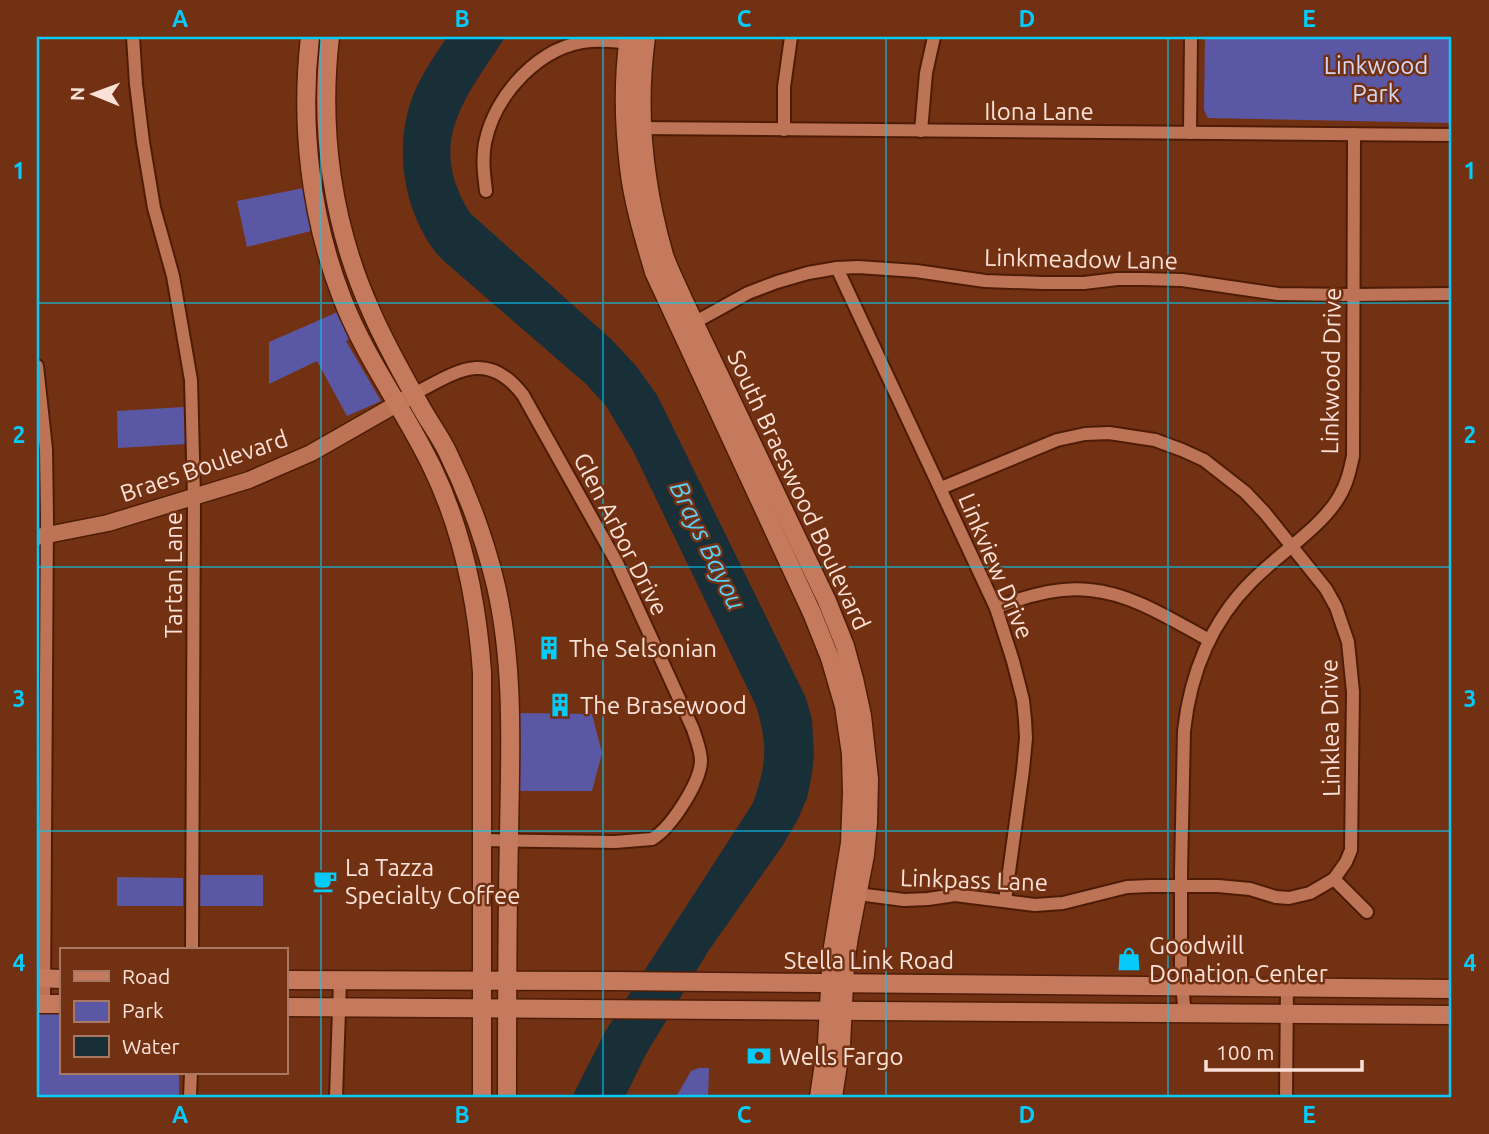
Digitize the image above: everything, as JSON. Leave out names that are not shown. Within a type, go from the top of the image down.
[{"type":"main road","points":[[310,37],[306,69],[306,120],[318,219],[328,257],[358,336],[432,467],[469,573],[479,627],[482,672],[482,1097]]},
{"type":"main road","points":[[330,37],[326,110],[332,184],[341,225],[371,313],[447,450],[481,535],[501,615],[510,691],[507,1097]]},
{"type":"main road","name":"South Braeswood Boulevard","points":[[637,40],[634,128],[665,256],[687,326],[812,613],[830,658],[844,706],[851,754],[850,843],[834,933],[835,1010],[819,1097]]},
{"type":"main road","points":[[313,187],[332,184]]},
{"type":"main road","name":"South Braeswood Boulevard","points":[[687,326],[827,601],[845,646],[862,716],[869,779],[865,855],[849,937],[836,984]]},
{"type":"main road","points":[[469,573],[488,557]]},
{"type":"main road","name":"Stella Link Road","points":[[287,980],[1181,986],[1452,991]]},
{"type":"main road","points":[[1075,986],[1075,1012]]},
{"type":"main road","points":[[1407,1014],[1406,1005],[1412,999],[1430,998],[1452,991]]},
{"type":"main road","name":"Stella Link Road","points":[[287,1007],[1452,1015]]},
{"type":"main road","name":"South Braeswood Boulevard","points":[[833,1097],[841,1045],[835,1010]]},
{"type":"street","name":"Tartan Lane","points":[[133,37],[143,142],[154,208],[173,276],[191,380],[194,497],[192,948]]},
{"type":"street","points":[[784,130],[784,88],[791,37]]},
{"type":"street","points":[[921,131],[926,73],[934,37]]},
{"type":"street","points":[[1190,133],[1191,37]]},
{"type":"street","points":[[486,191],[483,173],[489,128],[497,109],[522,75],[551,53],[564,47],[592,40],[637,40]]},
{"type":"street","name":"Ilona Lane","points":[[634,128],[1452,135]]},
{"type":"street","name":"Linkwood Drive","points":[[1185,1013],[1181,986],[1184,731],[1194,677],[1209,640],[1239,594],[1327,514],[1349,475],[1353,456],[1354,134]]},
{"type":"street","name":"Linkmeadow Lane","points":[[687,326],[748,293],[808,273],[837,268],[916,271],[985,281],[1042,284],[1117,279],[1182,280],[1278,294],[1452,294]]},
{"type":"street","name":"Linkview Drive","points":[[837,268],[996,608],[1013,661],[1023,700],[1026,738],[1004,901]]},
{"type":"street","points":[[37,366],[46,449],[42,536],[47,1004]]},
{"type":"street","name":"Glen Arbor Drive","points":[[414,394],[445,377],[474,368],[495,371],[514,383],[617,563],[693,729],[700,753],[699,772],[694,785],[668,824],[652,839],[615,842],[483,841]]},
{"type":"street","name":"Braes Boulevard","points":[[42,536],[107,523],[249,480],[312,453],[414,394]]},
{"type":"street","name":"Linklea Drive","points":[[941,488],[1057,440],[1085,433],[1109,433],[1155,440],[1182,450],[1204,460],[1245,492],[1318,578],[1336,607],[1349,642],[1353,692],[1352,839],[1346,862],[1334,879]]},
{"type":"street","points":[[996,608],[1017,599],[1058,591],[1096,590],[1136,603],[1209,640]]},
{"type":"street","points":[[1334,879],[1367,912]]},
{"type":"street","name":"Linkpass Lane","points":[[858,894],[904,900],[956,895],[1035,905],[1063,903],[1127,887],[1181,886],[1234,887],[1289,898],[1310,893],[1334,879]]},
{"type":"street","points":[[336,1097],[340,981]]},
{"type":"street","points":[[1286,1097],[1287,987]]},
{"type":"street","points":[[190,1097],[191,1074]]},
{"type":"green space","name":"Linkwood Park","points":[[1205,37],[1452,37],[1452,123],[1208,118],[1204,110]]},
{"type":"green space","points":[[304,188],[311,231],[247,247],[237,201]]},
{"type":"green space","points":[[340,311],[350,338],[346,341],[381,401],[347,416],[317,361],[269,384],[269,342]]},
{"type":"green space","points":[[184,407],[186,444],[118,448],[117,411]]},
{"type":"green space","points":[[518,713],[592,714],[602,753],[592,791],[518,791]]},
{"type":"green space","points":[[200,875],[263,875],[263,906],[200,906]]},
{"type":"green space","points":[[117,877],[183,878],[183,906],[117,906]]},
{"type":"green space","points":[[37,1013],[60,1014],[60,1074],[179,1074],[179,1097],[37,1097]]},
{"type":"green space","points":[[709,1068],[708,1097],[676,1097],[691,1071]]},
{"type":"water","name":"Brays Bayou","points":[[447,37],[505,37],[465,101],[451,142],[451,164],[457,187],[470,213],[612,340],[637,367],[657,395],[806,698],[812,719],[812,774],[807,798],[798,819],[783,845],[709,950],[646,1054],[625,1097],[572,1097],[606,1030],[753,803],[763,765],[763,732],[756,706],[633,451],[606,406],[586,384],[440,258],[415,216],[405,179],[405,122],[417,86]]},
{"type":"place","name":"The Selsonian","points":[[549,648]]},
{"type":"place","name":"The Brasewood","points":[[560,705]]},
{"type":"place","name":"La Tazza Specialty Coffee","points":[[325,881]]},
{"type":"place","name":"Goodwill Donation Center","points":[[1129,959]]},
{"type":"place","name":"Wells Fargo","points":[[759,1056]]}]
